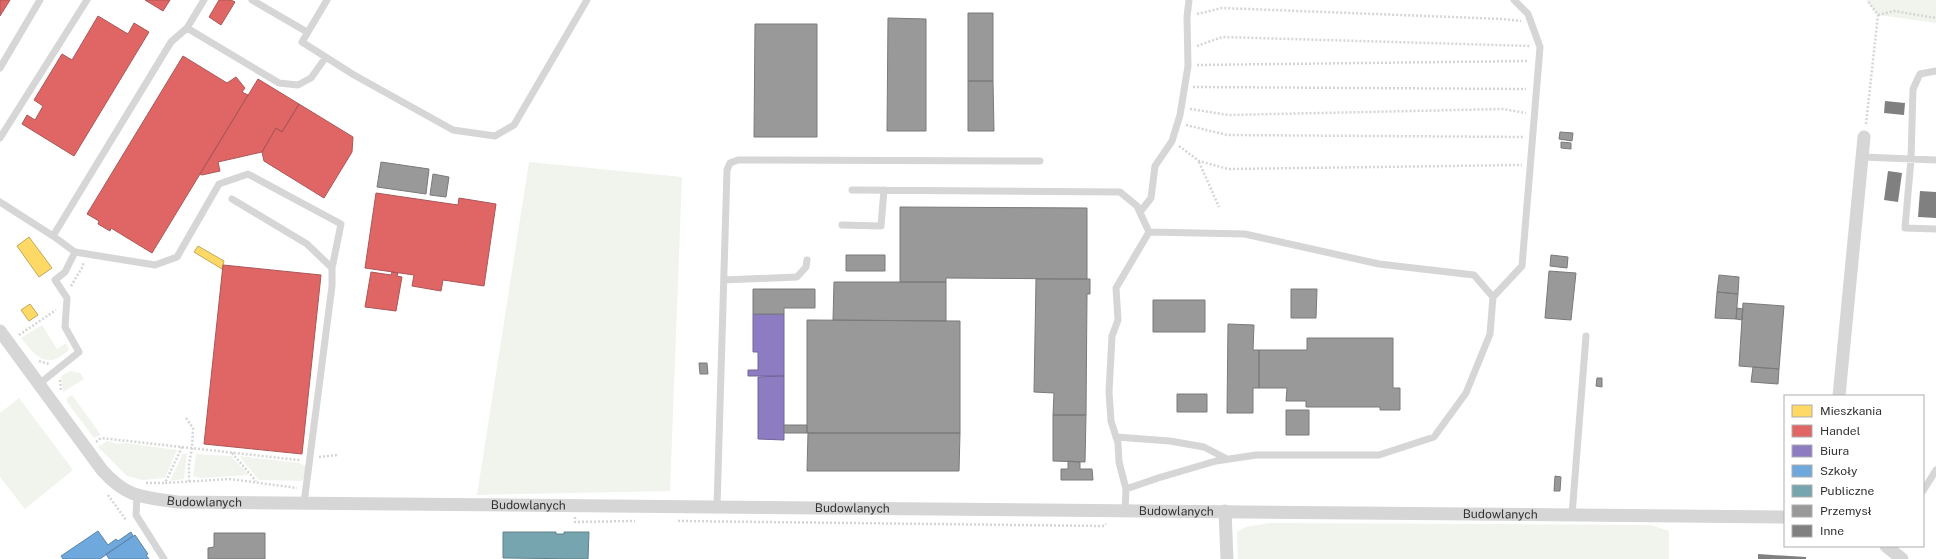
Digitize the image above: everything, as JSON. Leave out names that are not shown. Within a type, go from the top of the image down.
[{"type":"street","points":[[1839,395],[1864,137]]},
{"type":"street","name":"Budowlanych","points":[[0,331],[102,470],[115,484],[137,496],[177,502],[462,506],[1226,511],[1784,517]]},
{"type":"street","points":[[1226,511],[1227,559]]},
{"type":"street","points":[[1887,547],[1902,559]]},
{"type":"lane","points":[[0,68],[40,0]]},
{"type":"lane","points":[[0,138],[87,0]]},
{"type":"lane","points":[[53,236],[172,42],[187,28],[204,0]]},
{"type":"lane","points":[[252,0],[307,32]]},
{"type":"lane","points":[[327,0],[302,42],[354,75],[453,130],[495,136],[514,125],[587,0]]},
{"type":"lane","points":[[1140,212],[1151,198],[1155,166],[1172,141],[1182,107],[1188,66],[1187,17],[1189,0]]},
{"type":"lane","points":[[1126,489],[1158,478],[1228,460],[1256,455],[1380,455],[1434,437],[1466,393],[1490,334],[1493,297],[1522,266],[1540,47],[1528,14],[1514,0]]},
{"type":"lane","points":[[187,28],[279,83],[298,85],[311,78],[326,57]]},
{"type":"lane","points":[[1936,71],[1920,74],[1913,89],[1911,159],[1905,228],[1936,229]]},
{"type":"lane","points":[[1862,157],[1936,160]]},
{"type":"lane","points":[[716,507],[727,170],[730,163],[738,160],[1040,161]]},
{"type":"lane","points":[[0,202],[75,252],[155,265],[177,257],[219,184],[248,174],[341,224],[332,268],[332,286],[304,503]]},
{"type":"lane","points":[[852,190],[1120,192],[1137,206],[1149,232]]},
{"type":"lane","points":[[842,225],[882,226],[884,190]]},
{"type":"lane","points":[[232,199],[307,244],[332,268]]},
{"type":"lane","points":[[1149,232],[1245,234],[1379,264],[1474,275],[1493,297]]},
{"type":"lane","points":[[1125,511],[1126,489],[1119,462],[1118,443],[1111,421],[1109,392],[1112,336],[1118,320],[1116,288],[1149,232]]},
{"type":"lane","points":[[39,384],[79,352],[66,327],[67,298],[55,280],[65,272],[75,252]]},
{"type":"lane","points":[[724,280],[797,277],[806,267],[807,260]]},
{"type":"lane","points":[[1572,515],[1586,336]]},
{"type":"lane","points":[[1116,437],[1170,441],[1204,447],[1228,460]]},
{"type":"lane","points":[[1924,489],[1936,470]]},
{"type":"lane","points":[[137,496],[136,515],[164,559]]},
{"type":"path","points":[[1864,137],[1878,15],[1867,0]]},
{"type":"path","points":[[1187,17],[1222,8],[1503,19],[1531,23]]},
{"type":"path","points":[[1878,15],[1894,11],[1936,18]]},
{"type":"path","points":[[1188,50],[1222,37],[1540,47]]},
{"type":"path","points":[[1188,66],[1218,64],[1539,61]]},
{"type":"path","points":[[1185,87],[1536,89]]},
{"type":"path","points":[[1182,107],[1229,115],[1503,108],[1534,114]]},
{"type":"path","points":[[1178,123],[1227,135],[1532,137]]},
{"type":"path","points":[[1172,141],[1199,161],[1228,169],[1530,165]]},
{"type":"path","points":[[1199,161],[1219,206]]},
{"type":"path","points":[[186,418],[193,428],[192,448],[188,464],[189,482]]},
{"type":"path","points":[[94,444],[101,438],[298,460]]},
{"type":"path","points":[[165,483],[182,447]]},
{"type":"path","points":[[232,452],[256,482]]},
{"type":"path","points":[[310,456],[337,455]]},
{"type":"shaded area","points":[[1867,0],[1936,0],[1936,23],[1878,15]]},
{"type":"shaded area","points":[[529,162],[682,177],[670,491],[477,495]]},
{"type":"shaded area","points":[[42,325],[57,349],[66,343],[69,350],[54,359],[42,359],[37,356],[21,338]]},
{"type":"shaded area","points":[[70,371],[80,373],[84,379],[63,392],[61,376]]},
{"type":"shaded area","points":[[72,395],[101,435],[94,438],[67,402],[67,398]]},
{"type":"shaded area","points":[[19,398],[73,470],[25,509],[0,477],[0,413]]},
{"type":"shaded area","points":[[107,441],[118,444],[126,443],[177,450],[165,478],[142,480],[127,476],[98,447]]},
{"type":"shaded area","points":[[183,453],[187,454],[184,479],[170,481]]},
{"type":"shaded area","points":[[196,454],[231,456],[249,475],[200,478],[193,476]]},
{"type":"shaded area","points":[[239,456],[299,463],[306,466],[306,473],[302,481],[259,480]]},
{"type":"shaded area","points":[[1269,523],[1651,525],[1669,531],[1669,559],[1238,559],[1237,532],[1246,527]]},
{"type":"building: Mieszkania","points":[[29,237],[52,268],[39,277],[17,246]]},
{"type":"building: Mieszkania","points":[[198,246],[224,261],[222,269],[194,252]]},
{"type":"building: Mieszkania","points":[[30,304],[38,315],[29,321],[21,310]]},
{"type":"building: Handel","points":[[0,0],[10,0],[0,16]]},
{"type":"building: Handel","points":[[145,0],[170,0],[163,11]]},
{"type":"building: Handel","points":[[219,0],[231,0],[235,2],[221,25],[209,17]]},
{"type":"building: Handel","points":[[98,16],[128,34],[134,23],[149,32],[74,156],[22,124],[27,115],[35,120],[43,106],[34,100],[62,54],[72,60]]},
{"type":"building: Handel","points":[[183,56],[227,83],[236,77],[245,88],[242,92],[248,95],[152,253],[111,228],[110,231],[98,224],[99,221],[87,214]]},
{"type":"building: Handel","points":[[258,79],[299,104],[282,132],[276,128],[262,152],[218,162],[220,171],[202,175],[200,174]]},
{"type":"building: Handel","points":[[299,104],[353,137],[352,152],[324,198],[264,161],[262,152],[276,128],[282,132]]},
{"type":"building: Handel","points":[[376,193],[458,205],[459,198],[496,204],[484,286],[443,280],[441,291],[412,286],[414,275],[365,268]]},
{"type":"building: Handel","points":[[223,265],[321,275],[302,454],[204,444]]},
{"type":"building: Handel","points":[[371,272],[391,275],[392,272],[398,273],[397,276],[402,277],[396,311],[365,307]]},
{"type":"building: Biura","points":[[753,314],[784,314],[784,376],[748,376],[748,370],[758,370],[758,352],[753,352]]},
{"type":"building: Biura","points":[[784,376],[784,440],[758,439],[758,377]]},
{"type":"building: Szkoły","points":[[98,531],[108,545],[116,539],[118,541],[131,532],[133,536],[100,559],[63,559],[61,556]]},
{"type":"building: Szkoły","points":[[135,535],[148,554],[146,555],[149,559],[109,559],[106,554]]},
{"type":"building: Publiczne","points":[[503,532],[556,532],[556,534],[564,534],[564,532],[589,532],[588,559],[503,558]]},
{"type":"building: Przemysł","points":[[968,13],[993,13],[993,81],[968,81]]},
{"type":"building: Przemysł","points":[[888,18],[926,19],[926,131],[887,131]]},
{"type":"building: Przemysł","points":[[755,24],[817,24],[817,137],[754,137]]},
{"type":"building: Przemysł","points":[[968,81],[993,81],[994,131],[968,131]]},
{"type":"building: Przemysł","points":[[1560,132],[1573,133],[1572,141],[1559,139]]},
{"type":"building: Przemysł","points":[[1561,142],[1571,143],[1571,149],[1561,148]]},
{"type":"building: Przemysł","points":[[381,162],[429,169],[426,194],[377,187]]},
{"type":"building: Przemysł","points":[[433,174],[449,177],[446,197],[430,195]]},
{"type":"building: Przemysł","points":[[900,207],[1087,208],[1087,279],[946,278],[946,282],[900,282]]},
{"type":"building: Przemysł","points":[[846,255],[885,255],[885,271],[846,271]]},
{"type":"building: Przemysł","points":[[1551,255],[1568,257],[1567,268],[1550,266]]},
{"type":"building: Przemysł","points":[[1549,271],[1576,273],[1571,320],[1545,318]]},
{"type":"building: Przemysł","points":[[1719,275],[1739,277],[1738,294],[1717,292]]},
{"type":"building: Przemysł","points":[[1036,279],[1090,279],[1090,294],[1087,294],[1086,415],[1053,415],[1054,393],[1034,392]]},
{"type":"building: Przemysł","points":[[834,282],[946,282],[946,321],[833,320]]},
{"type":"building: Przemysł","points":[[753,289],[815,289],[815,308],[784,308],[784,314],[753,314]]},
{"type":"building: Przemysł","points":[[1291,289],[1317,289],[1316,318],[1291,318]]},
{"type":"building: Przemysł","points":[[1717,292],[1738,294],[1736,319],[1715,318]]},
{"type":"building: Przemysł","points":[[1153,300],[1205,300],[1205,332],[1153,332]]},
{"type":"building: Przemysł","points":[[1743,303],[1784,306],[1779,369],[1739,366]]},
{"type":"building: Przemysł","points":[[1737,308],[1743,309],[1742,320],[1736,319]]},
{"type":"building: Przemysł","points":[[807,320],[960,321],[960,433],[807,433]]},
{"type":"building: Przemysł","points":[[1228,324],[1254,325],[1253,350],[1259,350],[1259,388],[1253,388],[1253,413],[1227,413]]},
{"type":"building: Przemysł","points":[[1307,338],[1393,338],[1393,388],[1400,388],[1400,410],[1380,410],[1380,407],[1306,407],[1306,401],[1286,401],[1287,388],[1259,388],[1259,350],[1307,350]]},
{"type":"building: Przemysł","points":[[699,363],[707,363],[708,374],[700,374]]},
{"type":"building: Przemysł","points":[[1753,367],[1779,369],[1778,384],[1751,382]]},
{"type":"building: Przemysł","points":[[1597,378],[1602,378],[1602,387],[1596,386]]},
{"type":"building: Przemysł","points":[[1177,394],[1207,394],[1207,412],[1177,412]]},
{"type":"building: Przemysł","points":[[1286,410],[1309,410],[1309,435],[1286,435]]},
{"type":"building: Przemysł","points":[[1053,415],[1086,415],[1085,462],[1053,461]]},
{"type":"building: Przemysł","points":[[784,425],[807,425],[807,433],[784,433]]},
{"type":"building: Przemysł","points":[[808,433],[960,433],[959,471],[807,471]]},
{"type":"building: Przemysł","points":[[1068,461],[1080,462],[1080,469],[1092,469],[1093,480],[1061,480],[1061,469],[1068,469]]},
{"type":"building: Przemysł","points":[[1555,476],[1561,477],[1560,491],[1554,491]]},
{"type":"building: Przemysł","points":[[214,533],[265,533],[265,559],[208,559],[208,548],[214,547]]},
{"type":"building: Inne","points":[[1885,101],[1905,103],[1904,115],[1884,113]]},
{"type":"building: Inne","points":[[1888,171],[1902,173],[1898,202],[1884,200]]},
{"type":"building: Inne","points":[[1920,191],[1936,192],[1936,218],[1918,217]]},
{"type":"building: Inne","points":[[1758,554],[1806,557],[1806,559],[1758,559]]}]
